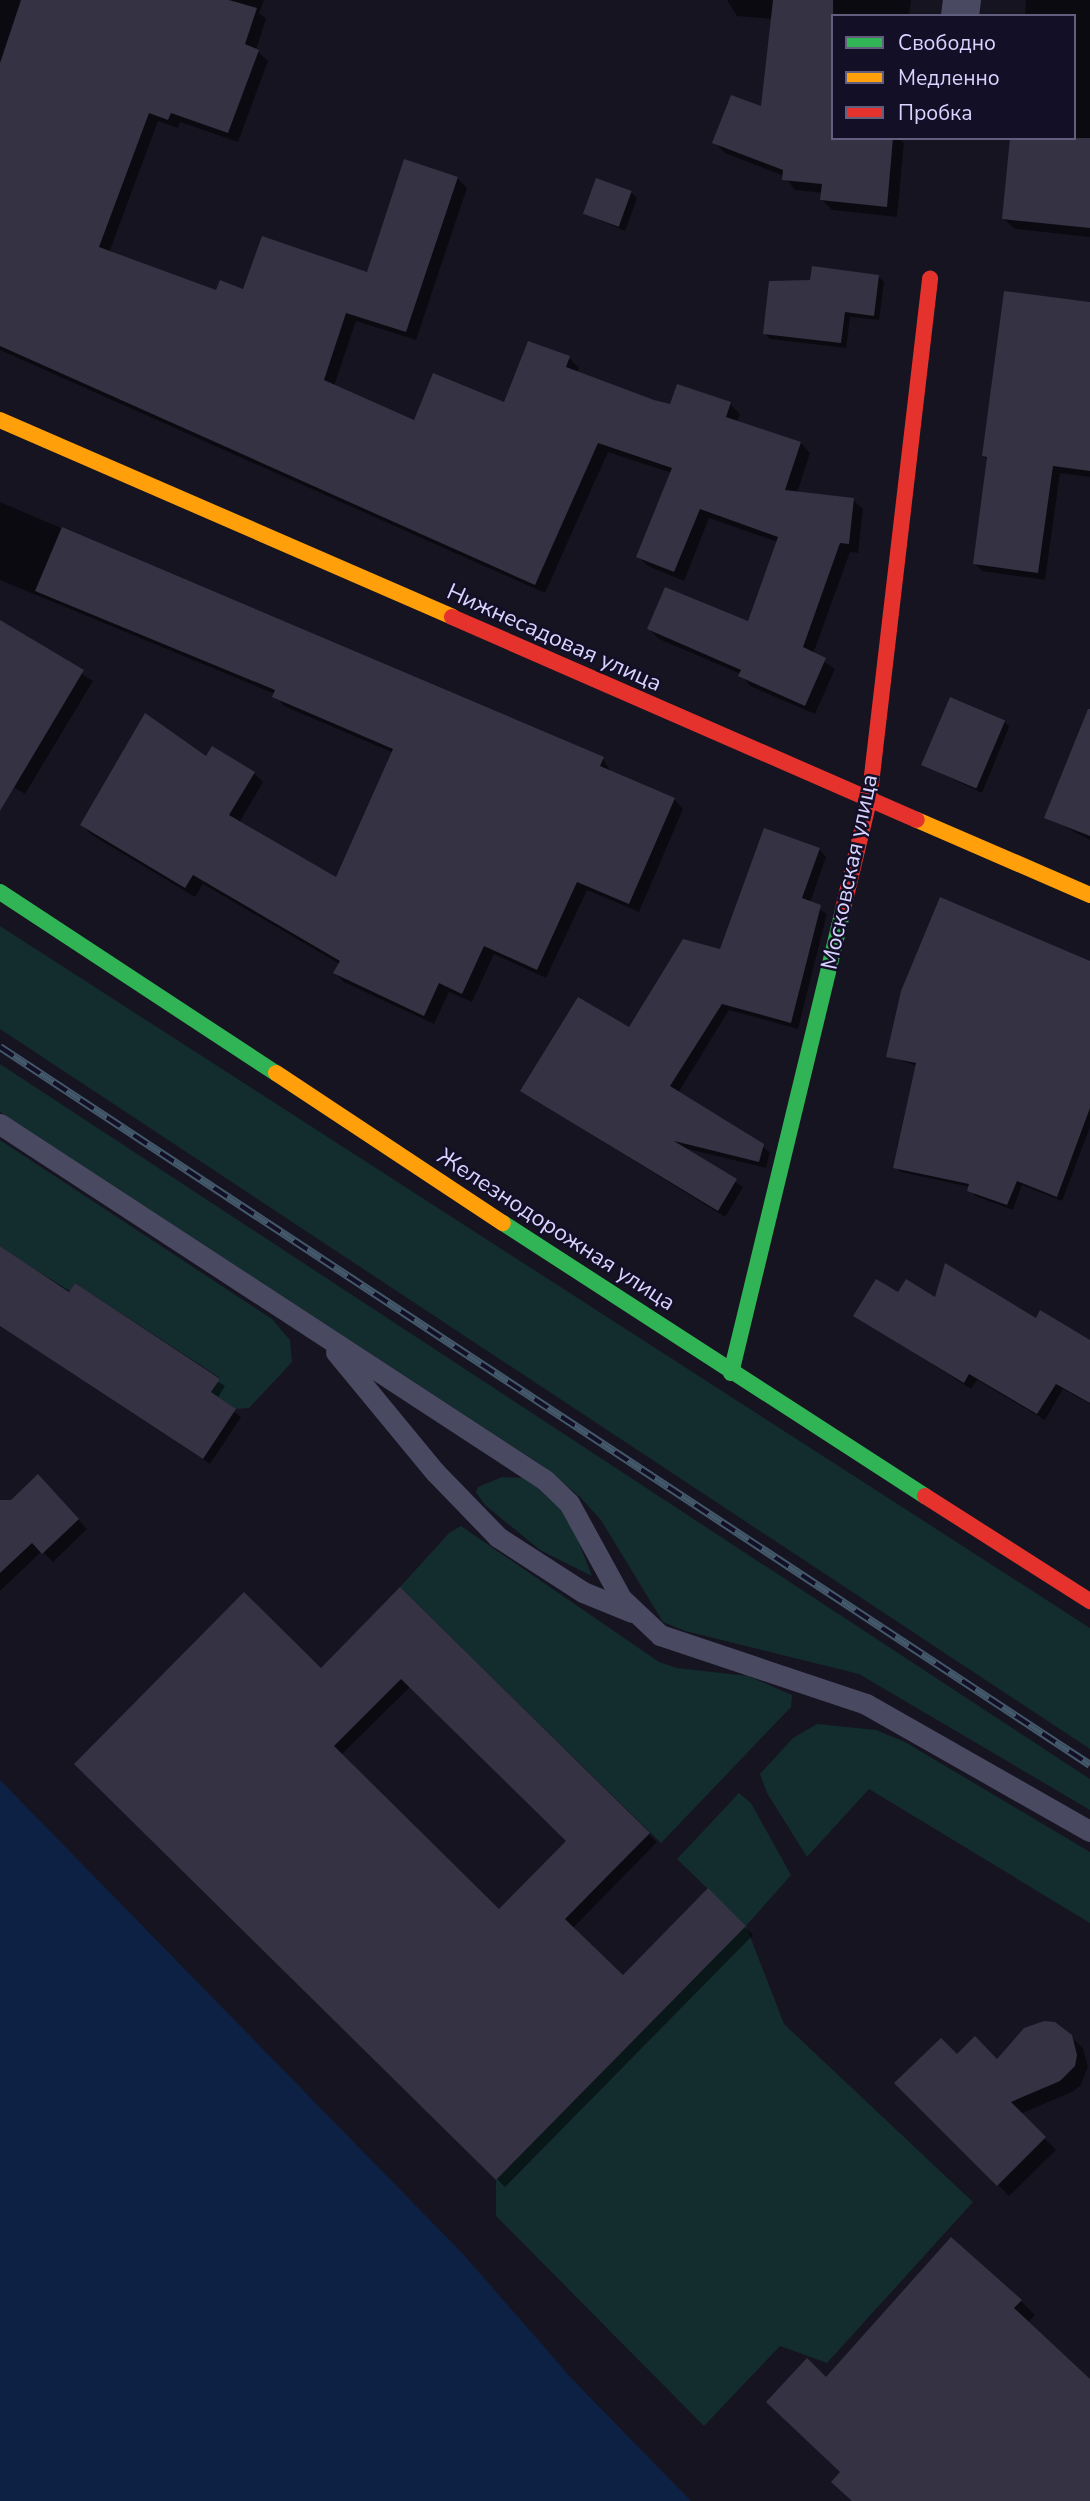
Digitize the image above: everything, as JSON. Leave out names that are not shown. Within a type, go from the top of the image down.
[{"type":"street","name":"Московская улица","points":[[732,1373],[869,801],[930,279]]},
{"type":"street","name":"Нижнесадовая улица","points":[[0,420],[869,801],[1090,895]]},
{"type":"street","name":"Железнодорожная улица","points":[[0,892],[732,1373],[1090,1601]]},
{"type":"lane","points":[[0,1125],[559,1491],[632,1612]]},
{"type":"lane","points":[[326,1338],[435,1472],[491,1531],[583,1592],[632,1612],[673,1641],[866,1704],[1090,1831]]},
{"type":"green space","points":[[0,926],[1090,1628],[1090,1749],[0,1029]]},
{"type":"green space","points":[[0,1064],[1090,1779],[1090,1810],[859,1674],[685,1631],[663,1622],[601,1520],[580,1497],[540,1464],[0,1112]]},
{"type":"green space","points":[[0,1140],[272,1319],[290,1340],[292,1362],[249,1408],[236,1409],[211,1392],[220,1378],[75,1283],[69,1292],[0,1246]]},
{"type":"green space","points":[[502,1477],[523,1478],[552,1496],[571,1522],[592,1576],[540,1550],[485,1505],[476,1492],[478,1487]]},
{"type":"green space","points":[[461,1526],[659,1662],[677,1668],[748,1676],[792,1695],[791,1707],[661,1843],[400,1587],[449,1533]]},
{"type":"green space","points":[[817,1724],[876,1730],[905,1742],[1090,1852],[1090,1923],[869,1789],[807,1857],[767,1793],[760,1774],[793,1738]]},
{"type":"green space","points":[[739,1793],[751,1803],[791,1875],[746,1926],[677,1859]]},
{"type":"green space","points":[[746,1926],[784,2024],[973,2202],[827,2363],[780,2346],[704,2426],[496,2216],[496,2180]]},
{"type":"water","points":[[0,1780],[463,2254],[573,2380],[691,2501],[0,2501]]},
{"type":"building","points":[[21,0],[229,0],[257,8],[245,44],[259,50],[228,133],[171,113],[168,120],[149,113],[99,247],[216,290],[220,280],[243,289],[262,236],[367,272],[404,159],[458,177],[406,332],[346,313],[324,380],[414,420],[433,373],[504,402],[528,341],[570,356],[566,367],[654,400],[670,404],[677,384],[731,402],[726,417],[801,442],[785,490],[854,498],[849,544],[840,543],[803,647],[826,658],[805,706],[738,676],[741,670],[647,629],[665,587],[748,621],[778,537],[700,509],[674,572],[636,557],[672,468],[598,443],[535,585],[0,346],[0,63]]},
{"type":"building","points":[[773,0],[833,0],[831,140],[893,140],[887,207],[820,200],[822,184],[782,180],[783,170],[712,143],[731,95],[761,106]]},
{"type":"building","points":[[1090,138],[1090,228],[1002,219],[1010,140]]},
{"type":"building","points":[[596,178],[632,191],[619,227],[583,214]]},
{"type":"building","points":[[812,266],[879,275],[874,316],[845,312],[841,343],[763,334],[769,281],[810,280]]},
{"type":"building","points":[[1004,291],[1090,302],[1090,471],[1053,466],[1038,573],[973,564],[987,457],[982,456]]},
{"type":"building","points":[[62,527],[604,757],[600,766],[675,798],[629,904],[577,882],[537,970],[484,946],[462,994],[439,983],[424,1016],[333,973],[340,961],[193,875],[185,888],[80,825],[145,713],[206,756],[212,746],[255,772],[229,815],[336,877],[393,749],[272,697],[275,690],[35,591]]},
{"type":"building","points":[[0,620],[84,670],[0,811]]},
{"type":"building","points":[[950,697],[1005,720],[976,789],[921,765]]},
{"type":"building","points":[[1090,709],[1090,836],[1044,818]]},
{"type":"building","points":[[764,828],[820,848],[802,898],[821,905],[791,1023],[722,1004],[670,1086],[764,1144],[759,1162],[674,1141],[737,1179],[718,1211],[520,1091],[578,997],[629,1027],[683,939],[720,949]]},
{"type":"building","points":[[940,897],[1090,961],[1090,1108],[1057,1197],[1017,1181],[1007,1205],[967,1191],[969,1184],[893,1168],[916,1063],[886,1057],[901,991]]},
{"type":"building","points":[[0,1246],[69,1292],[75,1283],[220,1379],[211,1392],[236,1409],[203,1459],[0,1326]]},
{"type":"building","points":[[945,1263],[1036,1318],[1040,1310],[1090,1340],[1090,1403],[1056,1384],[1037,1414],[969,1374],[964,1383],[853,1316],[876,1279],[898,1292],[906,1279],[935,1297]]},
{"type":"building","points":[[38,1474],[79,1519],[42,1554],[32,1543],[0,1573],[0,1500],[11,1500]]},
{"type":"building","points":[[400,1587],[650,1833],[565,1919],[623,1975],[708,1888],[746,1926],[496,2180],[74,1764],[244,1592],[321,1668]],"holes":[[[401,1679],[566,1841],[499,1909],[334,1746]]]},
{"type":"building","points":[[1044,2021],[1055,2022],[1072,2035],[1077,2055],[1075,2066],[1060,2081],[1011,2102],[1046,2137],[997,2186],[894,2083],[941,2038],[957,2054],[975,2036],[997,2059],[1024,2028]]},
{"type":"building","points":[[951,2237],[1022,2300],[1014,2308],[1090,2379],[1090,2501],[852,2501],[831,2482],[840,2472],[766,2402],[807,2358],[826,2377]]},
{"type":"railway","points":[[0,1047],[1090,1765]]},
{"type":"traffic: fast","points":[[0,892],[276,1073]]},
{"type":"traffic: fast","points":[[731,1373],[843,909]]},
{"type":"traffic: fast","points":[[503,1223],[925,1496]]},
{"type":"traffic: slow","points":[[0,420],[452,617]]},
{"type":"traffic: slow","points":[[917,820],[1090,895]]},
{"type":"traffic: slow","points":[[276,1073],[503,1223]]},
{"type":"traffic: jam","points":[[843,909],[869,801],[930,279]]},
{"type":"traffic: jam","points":[[452,617],[917,820]]},
{"type":"traffic: jam","points":[[925,1496],[1090,1601]]}]
